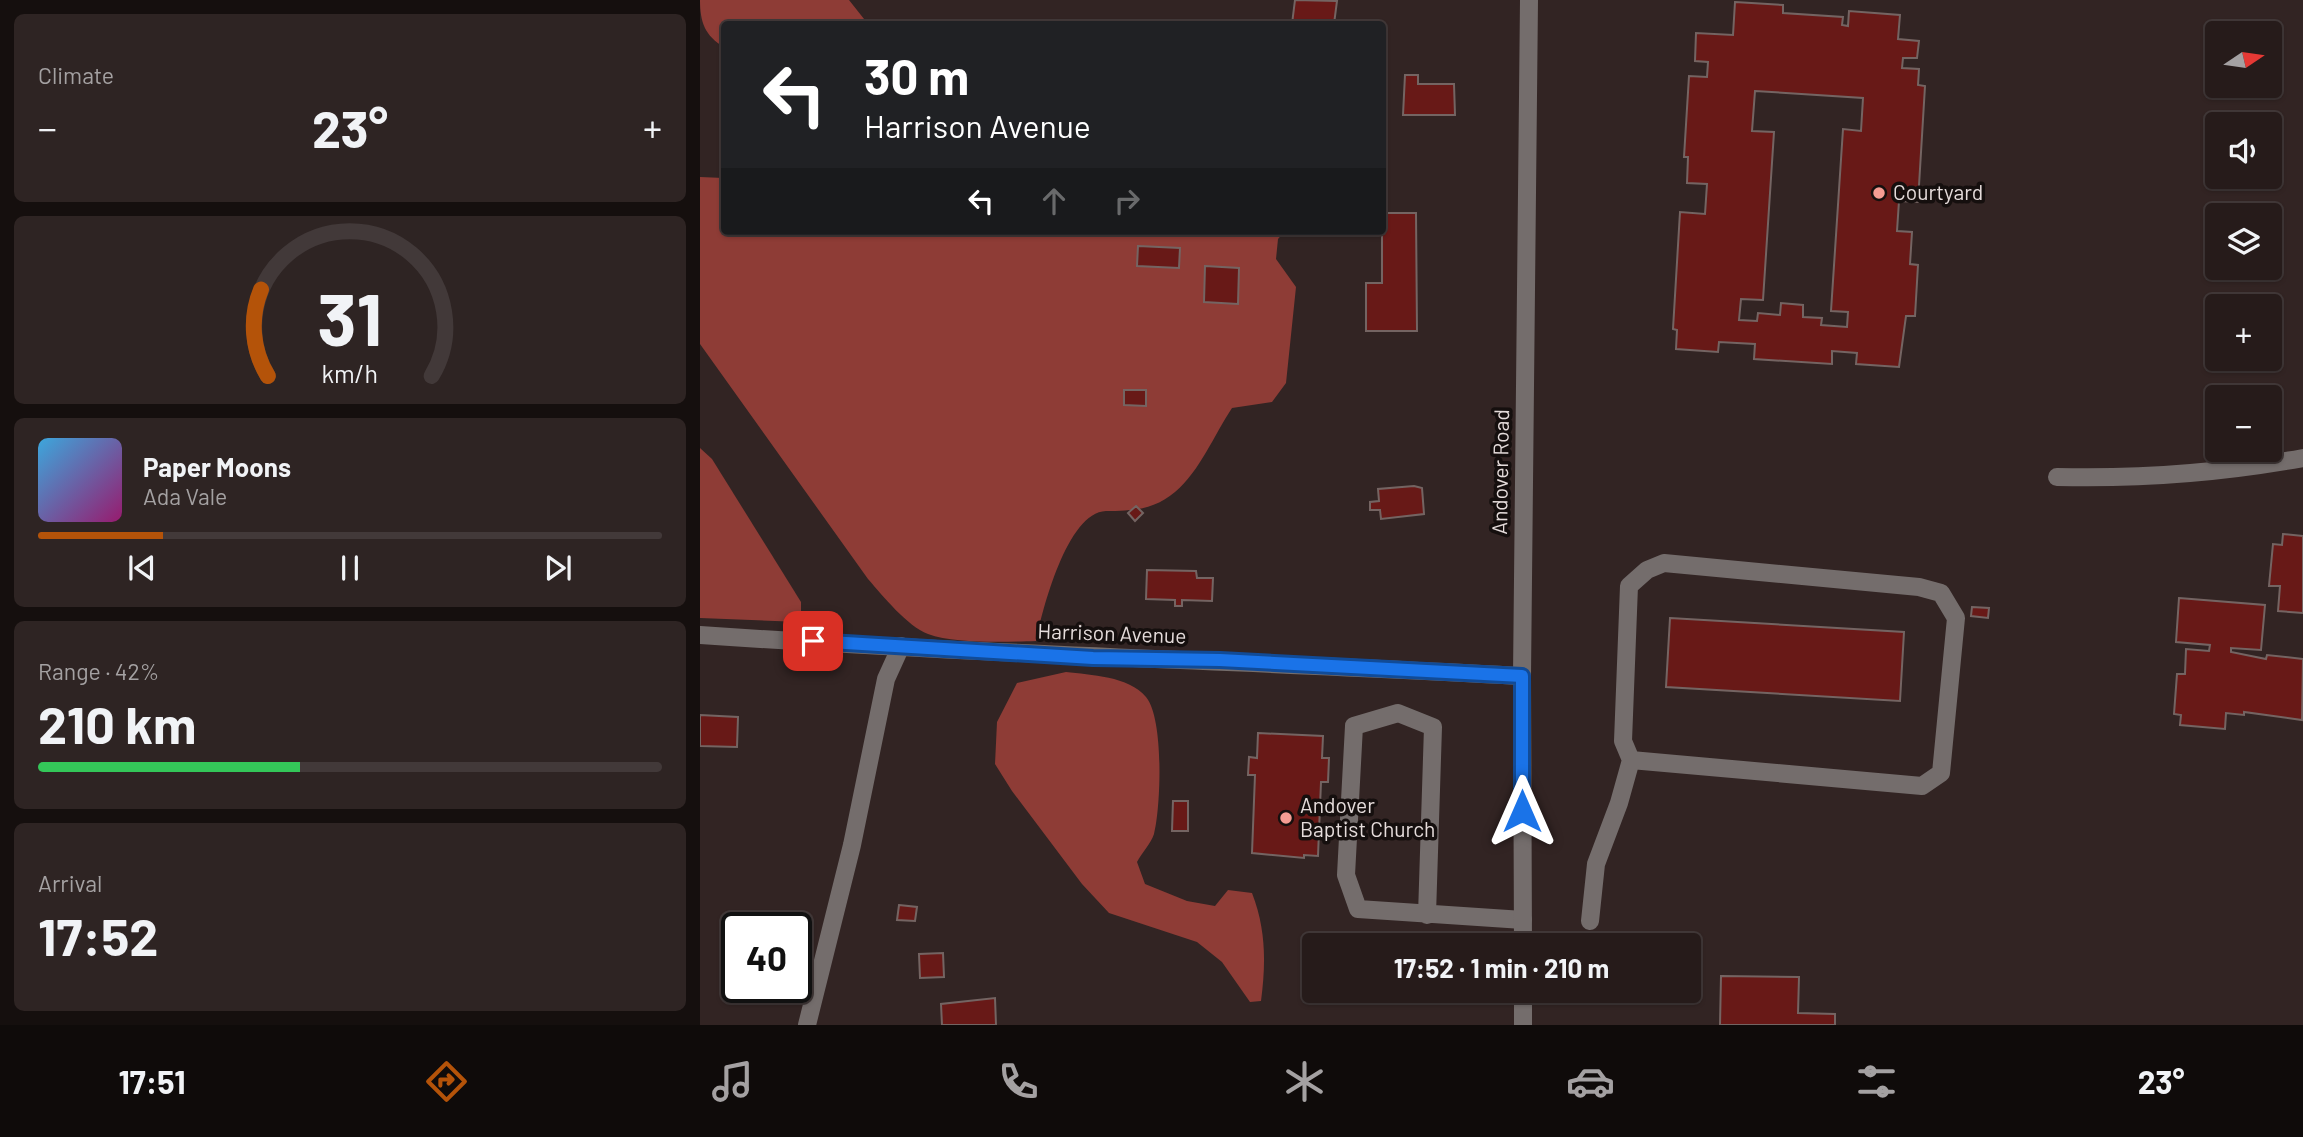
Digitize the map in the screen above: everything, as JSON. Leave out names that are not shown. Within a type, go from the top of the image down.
[{"type":"street","name":"Andover Road","points":[[1522,933],[1529,0]]},
{"type":"street","points":[[2057,477],[2131,478],[2186,475],[2303,458]]},
{"type":"street","points":[[1590,921],[1596,864],[1619,803],[1631,760],[1623,741],[1629,586],[1647,570],[1664,563],[1919,587],[1941,593],[1956,618],[1941,773],[1922,786],[1631,760]]},
{"type":"street","name":"Harrison Avenue","points":[[700,635],[1093,658],[1220,660],[1522,676]]},
{"type":"street","points":[[807,1025],[852,845],[886,679],[901,646]]},
{"type":"street","points":[[1427,915],[1433,727],[1398,713],[1354,726],[1346,875],[1358,909],[1427,915],[1522,920]]},
{"type":"street","points":[[1523,1003],[1523,1025]]},
{"type":"shaded area","points":[[700,0],[849,0],[866,21],[721,21],[721,45],[708,33],[701,15]]},
{"type":"shaded area","points":[[700,177],[721,178],[721,235],[1282,235],[1278,239],[1276,259],[1296,287],[1286,383],[1272,402],[1232,408],[1192,474],[1167,498],[1142,508],[1106,511],[1092,516],[1079,528],[1059,565],[1036,641],[966,641],[939,637],[920,630],[904,618],[868,579],[700,344]]},
{"type":"shaded area","points":[[700,448],[712,459],[801,602],[801,622],[700,618]]},
{"type":"shaded area","points":[[1066,672],[1120,681],[1139,690],[1146,697],[1156,723],[1159,784],[1154,834],[1137,862],[1145,884],[1187,901],[1215,906],[1228,890],[1252,893],[1264,946],[1261,1001],[1250,1002],[1222,962],[1197,942],[1109,913],[1082,884],[995,764],[997,722],[1017,683]]},
{"type":"building","points":[[1295,0],[1337,1],[1334,21],[1292,21]]},
{"type":"building","name":"Courtyard","points":[[1735,2],[1783,5],[1783,13],[1843,17],[1842,25],[1848,26],[1849,11],[1900,15],[1898,39],[1919,41],[1917,58],[1903,58],[1902,68],[1919,69],[1918,85],[1925,86],[1918,202],[1899,201],[1897,231],[1912,232],[1910,264],[1918,265],[1915,316],[1906,316],[1899,367],[1856,364],[1857,353],[1832,351],[1832,364],[1754,359],[1755,344],[1719,342],[1718,352],[1676,349],[1677,330],[1673,329],[1680,212],[1705,214],[1707,184],[1687,183],[1688,157],[1684,157],[1689,76],[1707,77],[1708,62],[1695,61],[1696,33],[1733,35]],"holes":[[[1755,91],[1863,98],[1861,131],[1843,129],[1831,311],[1848,312],[1847,327],[1821,325],[1822,318],[1803,317],[1803,305],[1781,303],[1780,315],[1758,313],[1757,321],[1739,320],[1741,299],[1763,300],[1774,132],[1752,131]]]},
{"type":"building","points":[[1405,75],[1418,75],[1418,84],[1454,84],[1455,115],[1403,115]]},
{"type":"building","points":[[1386,213],[1416,213],[1417,331],[1366,331],[1366,283],[1382,283],[1382,235],[1386,235]]},
{"type":"building","points":[[1138,246],[1180,248],[1179,268],[1137,266]]},
{"type":"building","points":[[1205,266],[1239,268],[1238,304],[1204,302]]},
{"type":"building","points":[[1124,390],[1146,390],[1146,406],[1124,405]]},
{"type":"building","points":[[1414,486],[1422,488],[1424,514],[1381,519],[1380,510],[1370,510],[1370,502],[1379,501],[1378,489]]},
{"type":"building","points":[[1136,506],[1143,513],[1135,521],[1128,513]]},
{"type":"building","points":[[2283,534],[2303,536],[2303,613],[2278,611],[2280,586],[2269,586],[2273,544],[2282,545]]},
{"type":"building","points":[[1147,570],[1196,571],[1197,578],[1213,578],[1212,601],[1182,600],[1182,606],[1175,606],[1175,600],[1146,599]]},
{"type":"building","points":[[2179,598],[2265,605],[2261,650],[2231,648],[2231,652],[2266,659],[2267,655],[2303,659],[2302,720],[2244,712],[2244,715],[2226,713],[2225,729],[2180,725],[2181,715],[2174,714],[2177,674],[2185,674],[2186,649],[2209,651],[2210,645],[2176,642]]},
{"type":"building","points":[[1972,607],[1989,608],[1988,618],[1971,616]]},
{"type":"building","points":[[1670,618],[1904,632],[1900,701],[1666,687]]},
{"type":"building","points":[[700,715],[738,717],[737,747],[700,746]]},
{"type":"building","name":"Andover Baptist Church","points":[[1258,733],[1323,736],[1322,758],[1329,758],[1328,782],[1321,782],[1318,856],[1304,855],[1304,858],[1252,853],[1255,775],[1248,775],[1249,757],[1257,758]]},
{"type":"building","points":[[1173,801],[1188,801],[1188,831],[1172,831]]},
{"type":"building","points":[[899,905],[917,907],[915,921],[897,920]]},
{"type":"building","points":[[943,953],[944,977],[920,978],[919,954]]},
{"type":"building","points":[[1721,976],[1799,977],[1798,1013],[1835,1014],[1835,1025],[1720,1025]]},
{"type":"building","points":[[995,998],[996,1025],[942,1025],[941,1004]]},
{"type":"place","name":"Courtyard","points":[[1879,193]]},
{"type":"place","name":"Andover Baptist Church","points":[[1286,818]]},
{"type":"route","points":[[813,641],[1093,658],[1220,660],[1522,676],[1522,811]]}]
